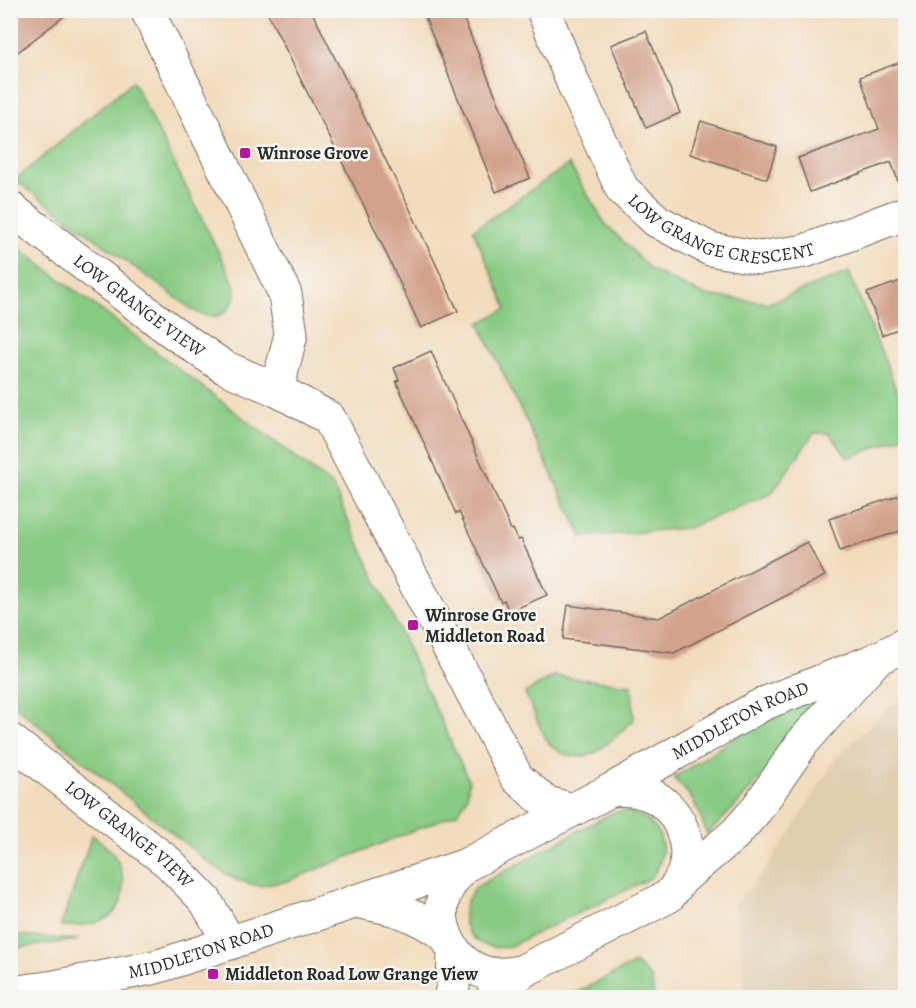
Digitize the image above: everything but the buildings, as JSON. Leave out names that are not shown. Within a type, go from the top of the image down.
[{"type":"street","points":[[147,10],[285,294],[291,334],[278,390],[329,418],[517,778],[546,802],[572,810]]},
{"type":"street","name":"LOW GRANGE CRESCENT","points":[[543,10],[574,85],[622,189],[657,221],[710,249],[760,258],[805,251],[906,213]]},
{"type":"street","name":"LOW GRANGE VIEW","points":[[10,208],[179,336],[224,367],[278,390]]},
{"type":"street","name":"MIDDLETON ROAD","points":[[10,993],[54,987],[156,967],[464,866],[611,790],[764,704],[875,660],[906,644]]},
{"type":"street","name":"MIDDLETON ROAD","points":[[353,901],[393,908],[422,919],[468,964],[485,972],[504,975],[523,971],[669,896],[680,880],[735,834],[756,810],[803,742],[875,660]]},
{"type":"street","name":"LOW GRANGE VIEW","points":[[10,740],[168,862],[205,900],[231,943]]},
{"type":"street","points":[[511,841],[519,810],[517,778]]},
{"type":"street","points":[[611,790],[631,789],[650,795],[667,806],[679,822],[686,840],[686,861],[680,880]]},
{"type":"street","name":"MIDDLETON ROAD","points":[[449,943],[441,916],[443,897],[452,880],[464,866]]},
{"type":"street","points":[[449,943],[453,987],[450,998]]},
{"type":"street","points":[[492,998],[523,971]]},
{"type":"shaded area","points":[[905,699],[905,997],[746,997],[735,904],[761,875],[788,836],[835,759],[888,708]]},
{"type":"green space","points":[[133,81],[234,283],[235,293],[230,308],[218,316],[202,315],[193,310],[15,180]]},
{"type":"green space","points":[[569,164],[604,222],[651,270],[704,295],[769,303],[849,272],[905,411],[905,436],[848,458],[829,433],[814,433],[771,494],[688,528],[582,537],[479,323],[507,309],[473,230]]},
{"type":"green space","points":[[11,242],[332,485],[469,781],[463,806],[457,813],[288,881],[260,886],[236,880],[208,862],[11,703]]},
{"type":"green space","points":[[554,676],[632,685],[634,720],[594,753],[570,756],[559,751],[543,734],[525,693]]},
{"type":"green space","points":[[811,697],[820,703],[752,787],[707,834],[694,803],[673,778],[779,709]]},
{"type":"green space","points":[[626,811],[648,821],[660,837],[661,856],[658,867],[651,878],[508,947],[482,944],[473,938],[467,930],[464,910],[468,898],[476,887],[613,812]]},
{"type":"green space","points":[[92,835],[113,854],[121,869],[122,897],[114,913],[107,918],[84,925],[61,926]]},
{"type":"green space","points":[[11,935],[79,940],[11,949]]},
{"type":"green space","points":[[635,963],[651,978],[654,997],[568,997]]},
{"type":"place","name":"Winrose Grove","points":[[245,153]]},
{"type":"place","name":"Winrose Grove Middleton Road","points":[[413,625]]},
{"type":"place","name":"Middleton Road Low Grange View","points":[[213,974]]}]
